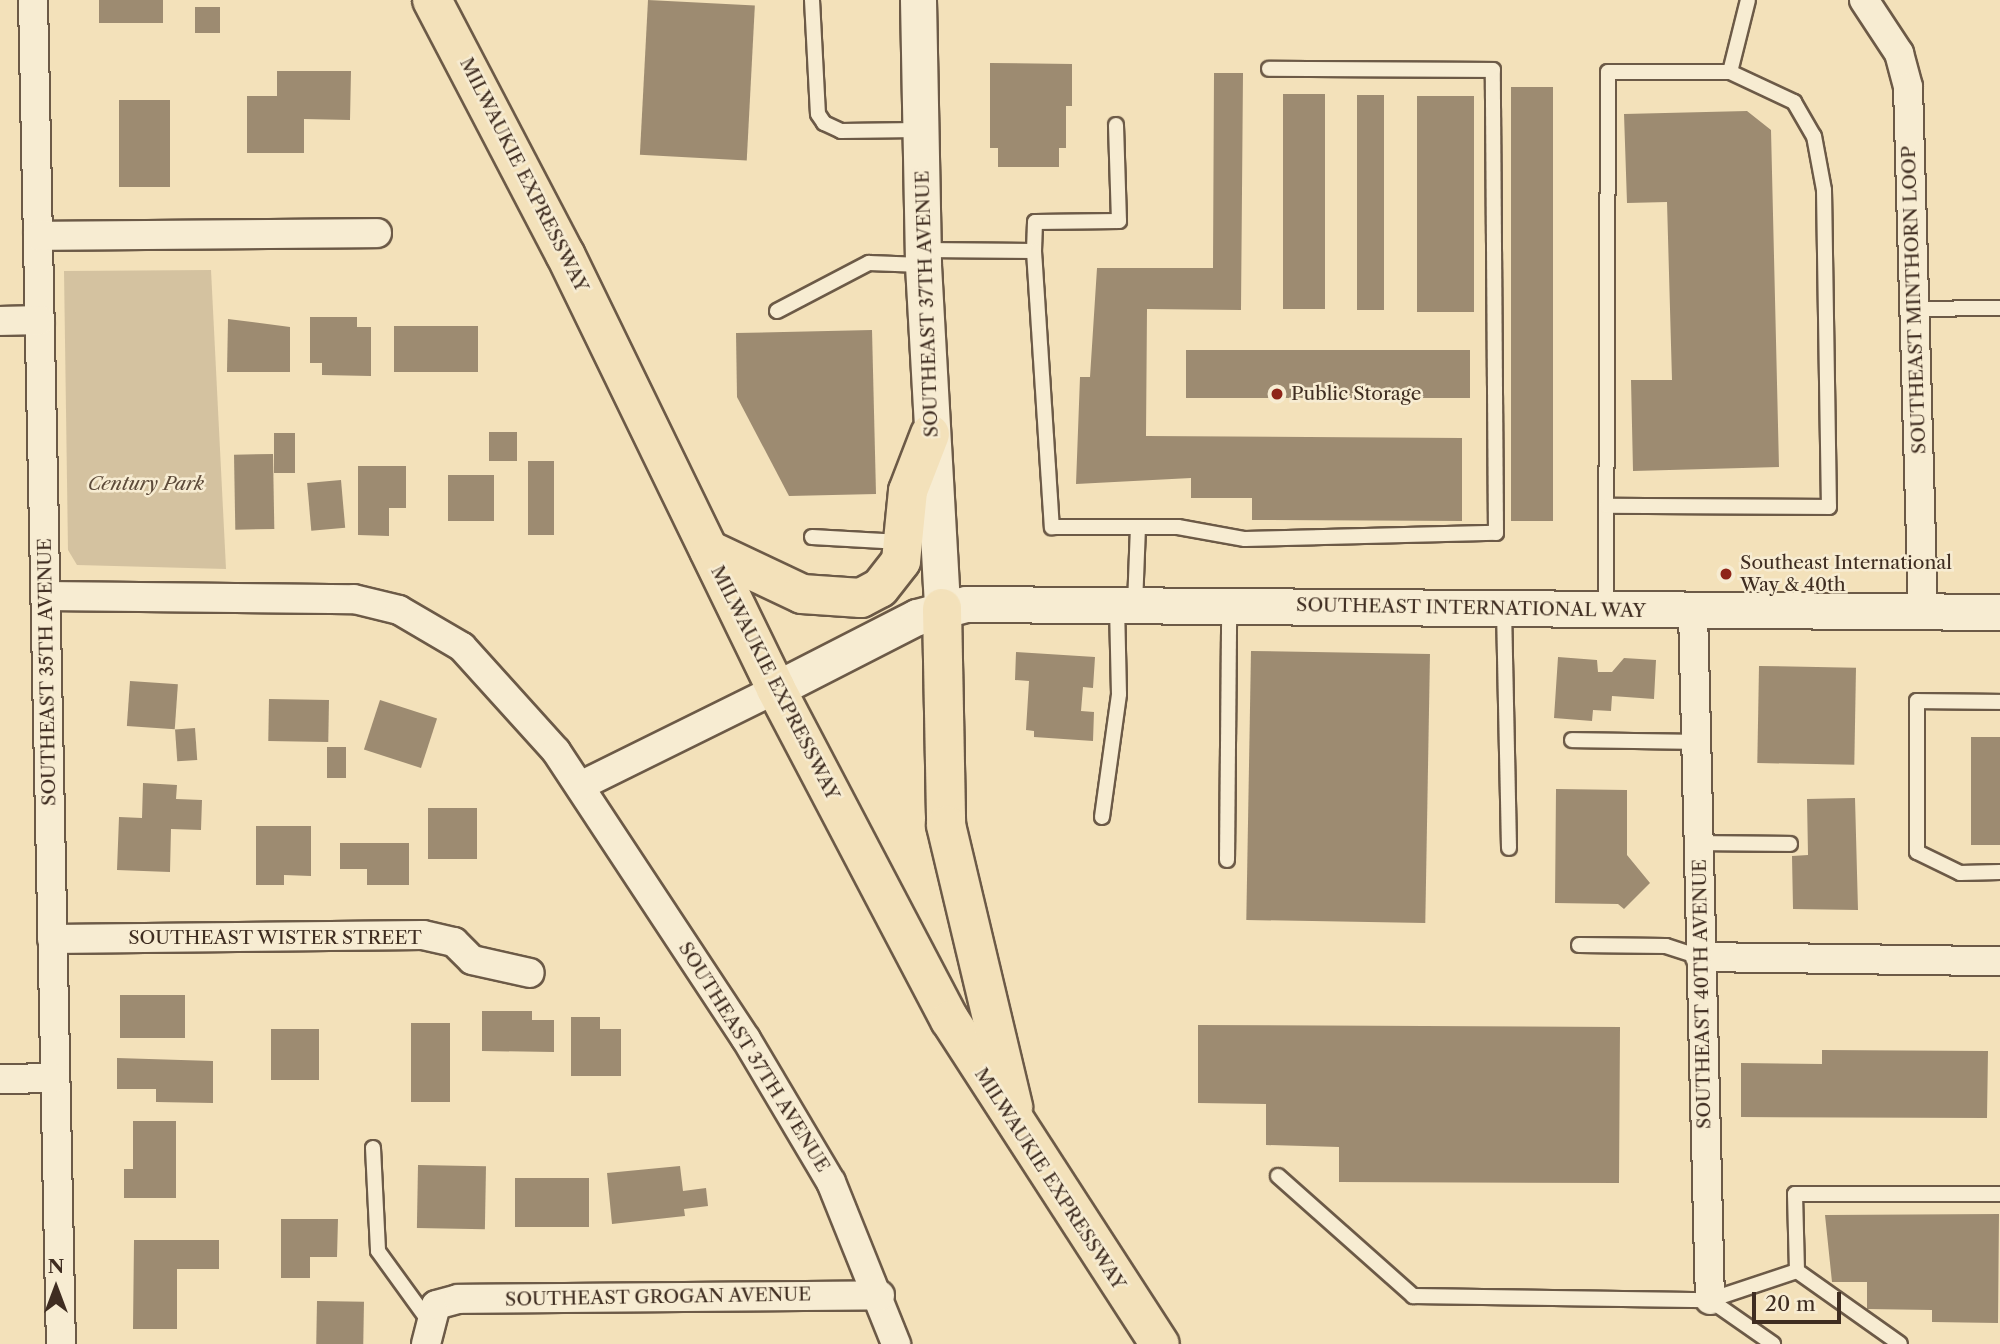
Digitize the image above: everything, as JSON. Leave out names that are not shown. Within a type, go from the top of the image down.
[{"type":"highway","name":"MILWAUKIE EXPRESSWAY","points":[[432,0],[510,144],[775,689],[950,1020],[1020,1136],[1160,1344]]},
{"type":"highway","points":[[709,550],[802,594],[842,601],[880,588],[906,543],[908,491],[930,434]]},
{"type":"highway","points":[[942,608],[946,825],[1020,1136]]},
{"type":"street","name":"SOUTHEAST 35TH AVENUE","points":[[33,0],[61,1344]]},
{"type":"street","name":"SOUTHEAST 37TH AVENUE","points":[[918,0],[923,258],[930,434],[942,608]]},
{"type":"street","name":"SOUTHEAST MINTHORN LOOP","points":[[1864,0],[1899,53],[1908,87],[1923,611]]},
{"type":"street","points":[[38,236],[377,233]]},
{"type":"street","points":[[0,321],[40,320]]},
{"type":"street","name":"SOUTHEAST 37TH AVENUE","points":[[45,596],[312,597],[399,610],[439,631],[484,667],[580,786],[800,1127],[880,1295],[896,1344]]},
{"type":"street","name":"SOUTHEAST INTERNATIONAL WAY","points":[[942,608],[1126,605],[2000,612]]},
{"type":"street","points":[[580,786],[942,608]]},
{"type":"street","name":"SOUTHEAST 40TH AVENUE","points":[[1693,611],[1710,1300]]},
{"type":"street","name":"SOUTHEAST WISTER STREET","points":[[52,939],[423,936],[454,942],[472,960],[530,973]]},
{"type":"street","points":[[1700,957],[2000,961]]},
{"type":"street","points":[[0,1079],[55,1078]]},
{"type":"street","name":"SOUTHEAST GROGAN AVENUE","points":[[430,1323],[458,1299],[880,1295]]},
{"type":"lane","points":[[813,0],[824,123],[841,131],[921,130]]},
{"type":"lane","points":[[1730,72],[1748,0]]},
{"type":"lane","points":[[1116,125],[1119,221],[1035,222],[1034,251],[1052,527],[1138,527],[1245,539],[1496,533],[1493,70],[1269,69]]},
{"type":"lane","points":[[1606,610],[1608,72],[1730,72],[1794,102],[1814,136],[1824,190],[1829,507],[1607,506]]},
{"type":"lane","points":[[776,311],[869,264],[1034,251]]},
{"type":"lane","points":[[1914,309],[2000,308]]},
{"type":"lane","points":[[1102,817],[1119,694],[1126,605],[1138,527]]},
{"type":"lane","points":[[812,537],[906,543]]},
{"type":"lane","points":[[1227,860],[1229,606]]},
{"type":"lane","points":[[1504,609],[1509,848]]},
{"type":"lane","points":[[2000,702],[1917,701],[1917,852],[1960,873],[2000,872]]},
{"type":"lane","points":[[1572,740],[1696,742]]},
{"type":"lane","points":[[1698,843],[1790,844]]},
{"type":"lane","points":[[1579,945],[1666,946],[1700,957]]},
{"type":"lane","points":[[373,1148],[378,1251],[430,1323]]},
{"type":"lane","points":[[1278,1176],[1413,1296],[1710,1300],[1797,1271]]},
{"type":"lane","points":[[1797,1271],[1795,1194],[2000,1194]]},
{"type":"lane","points":[[1797,1271],[1900,1344]]},
{"type":"lane","points":[[1710,1300],[1773,1344]]},
{"type":"green space","name":"Century Park","points":[[211,270],[226,569],[77,565],[68,550],[64,271]]},
{"type":"building","points":[[99,0],[163,0],[163,23],[99,23]]},
{"type":"building","points":[[648,0],[755,6],[747,160],[640,155]]},
{"type":"building","points":[[195,7],[220,7],[220,33],[195,33]]},
{"type":"building","points":[[990,63],[1072,64],[1072,106],[1066,106],[1066,148],[1059,148],[1059,167],[998,167],[998,148],[990,148]]},
{"type":"building","points":[[277,71],[351,71],[350,120],[304,119],[304,153],[247,153],[247,96],[277,96]]},
{"type":"building","points":[[1214,73],[1243,73],[1241,310],[1147,309],[1146,436],[1462,438],[1462,521],[1252,520],[1252,498],[1191,498],[1191,478],[1076,484],[1080,377],[1090,377],[1097,268],[1213,268]]},
{"type":"building","points":[[1511,87],[1553,87],[1553,521],[1511,521]]},
{"type":"building","points":[[1283,94],[1325,94],[1325,309],[1283,309]]},
{"type":"building","points":[[1357,95],[1384,95],[1384,310],[1357,310]]},
{"type":"building","points":[[1417,96],[1474,96],[1474,312],[1417,312]]},
{"type":"building","points":[[119,100],[170,100],[170,187],[119,187]]},
{"type":"building","points":[[1747,111],[1771,130],[1779,467],[1633,471],[1631,380],[1672,380],[1667,202],[1627,203],[1624,114]]},
{"type":"building","points":[[310,317],[357,317],[357,327],[371,327],[371,376],[322,375],[322,363],[310,363]]},
{"type":"building","points":[[228,319],[290,327],[290,372],[227,372]]},
{"type":"building","points":[[394,326],[478,326],[478,372],[394,372]]},
{"type":"building","points":[[872,330],[876,494],[789,496],[737,397],[736,333]]},
{"type":"building","points":[[1186,350],[1470,350],[1470,398],[1186,398]]},
{"type":"building","points":[[489,432],[517,432],[517,461],[489,461]]},
{"type":"building","points":[[274,433],[295,433],[295,473],[274,473]]},
{"type":"building","points":[[273,454],[274,529],[235,530],[234,455]]},
{"type":"building","points":[[528,461],[554,461],[554,535],[528,535]]},
{"type":"building","points":[[358,466],[406,466],[406,508],[389,508],[389,536],[358,535]]},
{"type":"building","points":[[448,475],[494,475],[494,521],[448,521]]},
{"type":"building","points":[[341,480],[345,528],[311,531],[307,483]]},
{"type":"building","points":[[1251,651],[1430,654],[1425,923],[1246,920]]},
{"type":"building","points":[[1016,652],[1095,657],[1093,688],[1083,687],[1081,711],[1094,712],[1093,741],[1034,737],[1034,731],[1026,730],[1029,681],[1015,680]]},
{"type":"building","points":[[1558,657],[1597,660],[1598,672],[1612,672],[1624,658],[1656,660],[1654,699],[1612,696],[1611,711],[1593,710],[1592,721],[1554,718]]},
{"type":"building","points":[[1759,666],[1856,668],[1854,765],[1757,763]]},
{"type":"building","points":[[130,681],[178,684],[175,729],[127,726]]},
{"type":"building","points":[[269,699],[329,700],[328,742],[268,741]]},
{"type":"building","points":[[380,700],[437,719],[421,768],[364,749]]},
{"type":"building","points":[[195,728],[197,760],[177,761],[175,729]]},
{"type":"building","points":[[1971,737],[2000,737],[2000,845],[1971,845]]},
{"type":"building","points":[[327,747],[346,747],[346,778],[327,778]]},
{"type":"building","points":[[143,783],[177,785],[176,799],[202,800],[201,830],[171,829],[170,872],[117,870],[119,817],[142,818]]},
{"type":"building","points":[[1556,789],[1627,790],[1627,855],[1650,883],[1624,909],[1618,904],[1555,903]]},
{"type":"building","points":[[1855,798],[1858,910],[1793,909],[1792,856],[1808,855],[1807,799]]},
{"type":"building","points":[[428,808],[477,808],[477,859],[428,859]]},
{"type":"building","points":[[256,826],[311,826],[311,876],[284,875],[284,885],[256,885]]},
{"type":"building","points":[[340,843],[409,843],[409,885],[367,885],[367,869],[340,869]]},
{"type":"building","points":[[120,995],[185,995],[185,1038],[120,1038]]},
{"type":"building","points":[[482,1011],[532,1011],[532,1020],[554,1020],[554,1052],[482,1051]]},
{"type":"building","points":[[571,1017],[600,1017],[600,1029],[621,1029],[621,1076],[571,1076]]},
{"type":"building","points":[[411,1023],[450,1023],[450,1102],[411,1102]]},
{"type":"building","points":[[1198,1025],[1620,1027],[1619,1183],[1339,1182],[1339,1147],[1266,1145],[1266,1104],[1198,1103]]},
{"type":"building","points":[[271,1029],[319,1029],[319,1080],[271,1080]]},
{"type":"building","points":[[1822,1050],[1988,1051],[1987,1118],[1741,1117],[1741,1063],[1822,1064]]},
{"type":"building","points":[[117,1058],[213,1061],[213,1103],[156,1102],[156,1089],[117,1089]]},
{"type":"building","points":[[133,1121],[176,1121],[176,1198],[124,1198],[124,1169],[133,1169]]},
{"type":"building","points":[[418,1165],[486,1166],[485,1229],[417,1228]]},
{"type":"building","points":[[680,1166],[683,1191],[706,1188],[708,1206],[684,1209],[685,1216],[612,1224],[607,1173]]},
{"type":"building","points":[[515,1178],[589,1178],[589,1227],[515,1227]]},
{"type":"building","points":[[1999,1214],[1998,1323],[1932,1322],[1932,1310],[1867,1309],[1867,1282],[1832,1282],[1825,1215]]},
{"type":"building","points":[[281,1219],[338,1219],[337,1257],[310,1257],[310,1278],[281,1278]]},
{"type":"building","points":[[134,1240],[219,1240],[219,1269],[177,1269],[177,1329],[133,1329]]},
{"type":"building","points":[[317,1301],[364,1302],[363,1344],[316,1344]]},
{"type":"place","name":"Public Storage","points":[[1277,394]]},
{"type":"place","name":"Southeast International Way & 40th","points":[[1726,574]]}]
